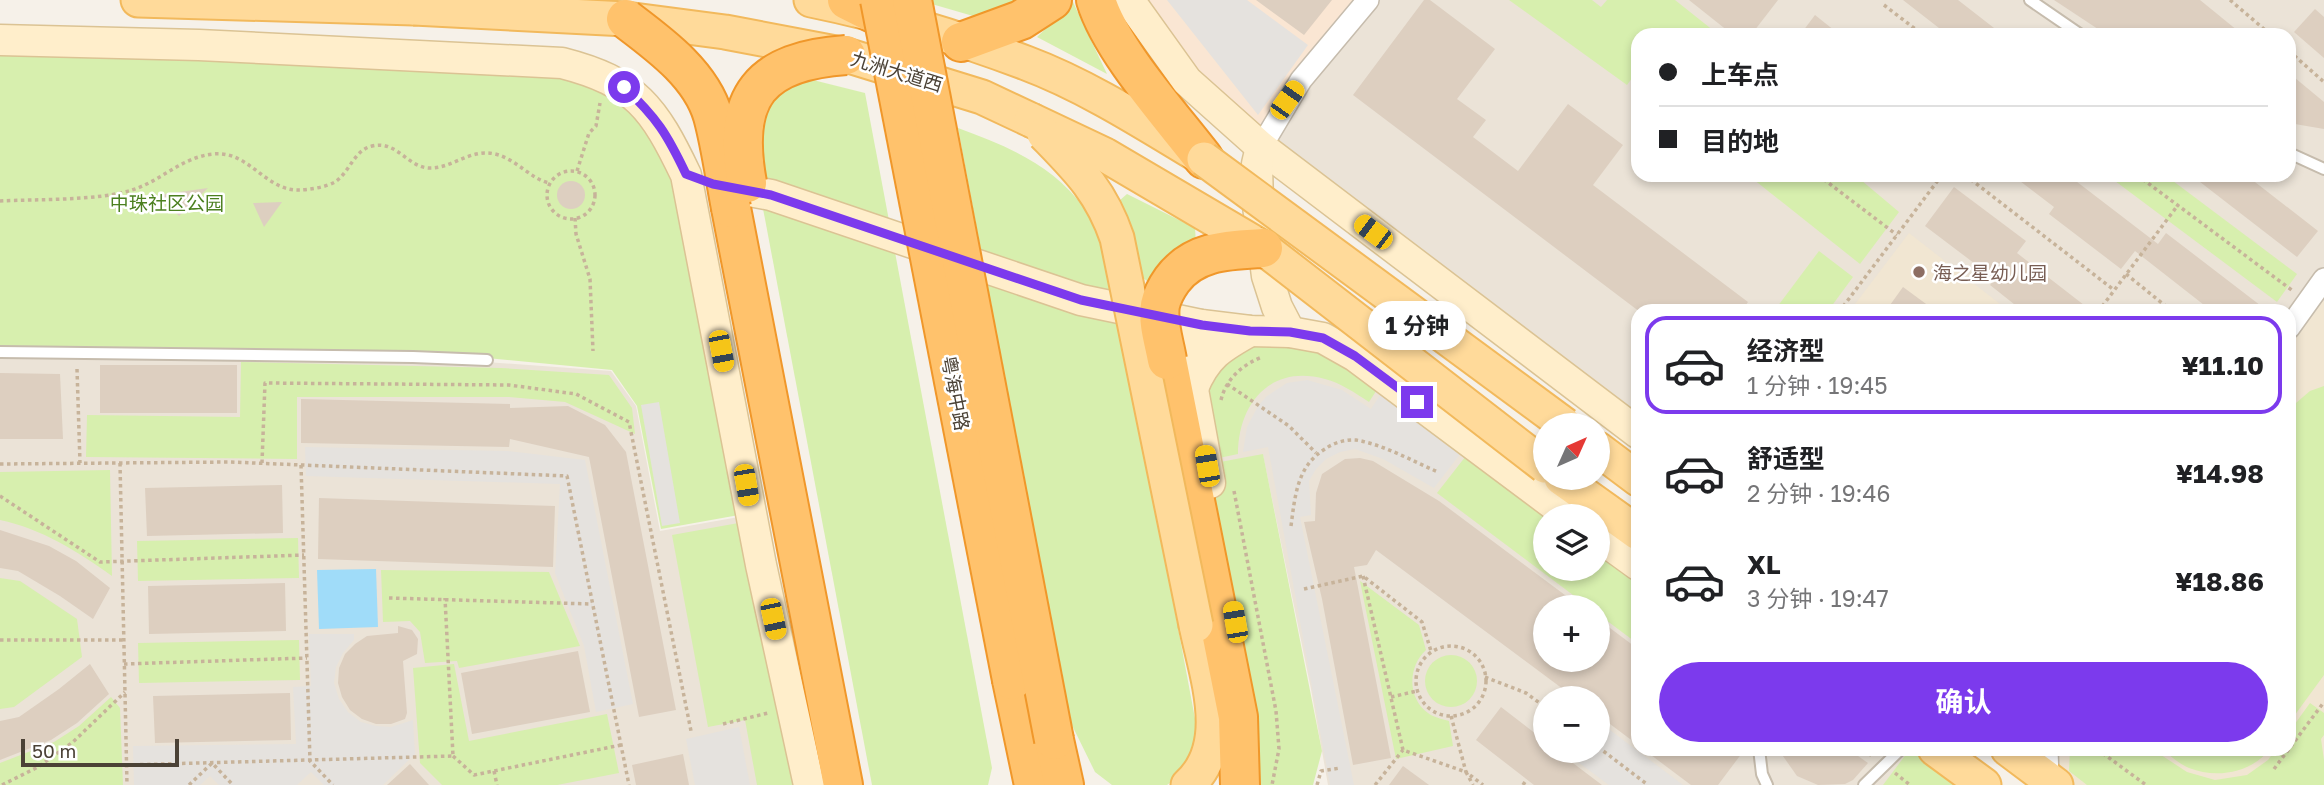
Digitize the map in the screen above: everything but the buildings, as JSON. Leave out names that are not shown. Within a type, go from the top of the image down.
[{"type":"highway","name":"粤海中路","points":[[912,0],[1064,785]]},
{"type":"highway","points":[[961,42],[1020,20],[1052,0]]},
{"type":"highway","points":[[1096,0],[1125,56],[1204,159]]},
{"type":"highway","name":"粤海中路","points":[[867,4],[1034,785]]},
{"type":"highway","points":[[626,19],[672,56],[700,89],[713,114],[741,208],[861,785]]},
{"type":"highway","points":[[843,785],[741,208],[746,111],[752,98],[761,85],[786,67],[801,61],[846,55]]},
{"type":"highway","points":[[1251,785],[1160,323],[1160,304],[1164,292],[1179,271],[1190,262],[1216,252],[1262,248]]},
{"type":"highway","points":[[1006,785],[1012,762],[1012,680]]},
{"type":"main road","name":"九洲大道西","points":[[138,0],[414,8],[626,19],[725,32],[846,55],[982,97],[1105,155],[1262,248],[1533,457]]},
{"type":"main road","points":[[811,0],[867,4],[961,42],[1041,69],[1114,105],[1204,159],[1549,413]]},
{"type":"main road","points":[[1129,0],[1186,81],[1261,147],[1631,428]]},
{"type":"main road","points":[[0,40],[199,45],[562,63],[595,72],[624,87],[650,111],[667,135],[686,174],[761,565],[809,785]]},
{"type":"main road","points":[[1031,120],[1095,190],[1109,214],[1117,238],[1214,715],[1212,742],[1205,764],[1188,785]]},
{"type":"main road","points":[[1261,147],[1257,164],[1258,206],[1267,276],[1277,307],[1290,332]]},
{"type":"main road","points":[[686,174],[713,184],[771,195],[1081,300],[1202,325],[1250,331],[1290,332],[1323,338],[1355,356],[1553,504]]},
{"type":"main road","points":[[1202,325],[1195,332],[1188,362],[1249,699],[1251,785]]},
{"type":"main road","points":[[1193,388],[1207,360],[1226,344],[1250,331]]},
{"type":"main road","points":[[1610,458],[1631,474]]},
{"type":"main road","points":[[1578,490],[1631,529]]},
{"type":"main road","points":[[1610,545],[1631,560]]},
{"type":"main road","points":[[1054,740],[1084,785]]},
{"type":"main road","points":[[1945,756],[1984,785]]},
{"type":"main road","points":[[2021,756],[2050,771]]},
{"type":"street","points":[[1261,147],[1301,80],[1368,0]]},
{"type":"street","points":[[2296,318],[2323,283]]},
{"type":"lane","points":[[2030,0],[2071,28]]},
{"type":"lane","points":[[2296,156],[2324,169]]},
{"type":"lane","points":[[0,352],[487,360]]},
{"type":"lane","points":[[1760,756],[1762,774],[1767,785]]},
{"type":"lane","points":[[1864,785],[1894,756]]},
{"type":"path","points":[[2230,0],[2263,28]]},
{"type":"path","points":[[1884,5],[1914,28]]},
{"type":"path","points":[[2296,57],[2324,82]]},
{"type":"path","points":[[576,171],[589,133],[597,121],[600,95]]},
{"type":"path","points":[[0,201],[115,195],[142,187],[180,163],[213,154],[229,154],[245,160],[272,181],[288,189],[300,190],[335,181],[362,150],[380,145],[394,148],[420,167],[432,168],[484,151],[513,160],[542,182],[550,183]]},
{"type":"path","points":[[576,171],[590,180],[594,195],[589,210],[575,218],[560,216],[554,212],[547,198],[550,183],[561,173],[576,171]]},
{"type":"path","points":[[1827,182],[1897,235]]},
{"type":"path","points":[[1845,304],[1937,182]]},
{"type":"path","points":[[1974,182],[2114,290]]},
{"type":"path","points":[[2147,182],[2307,302]]},
{"type":"path","points":[[2104,304],[2178,205]]},
{"type":"path","points":[[575,218],[576,234],[590,279],[593,351]]},
{"type":"path","points":[[2126,274],[2163,304]]},
{"type":"path","points":[[77,353],[80,463]]},
{"type":"path","points":[[1220,408],[1227,384],[1235,374],[1246,365],[1271,355]]},
{"type":"path","points":[[262,463],[265,383],[509,385],[576,394],[629,422],[691,731]]},
{"type":"path","points":[[1227,384],[1289,426],[1317,454]]},
{"type":"path","points":[[1291,526],[1299,480],[1305,467],[1317,454],[1332,444],[1352,440],[1375,444],[1438,472]]},
{"type":"path","points":[[120,463],[127,785]]},
{"type":"path","points":[[0,464],[262,463],[567,476],[629,785]]},
{"type":"path","points":[[301,465],[310,761],[333,785]]},
{"type":"path","points":[[1233,484],[1277,720],[1279,749],[1251,785]]},
{"type":"path","points":[[0,496],[100,562],[304,555]]},
{"type":"path","points":[[1304,589],[1363,576]]},
{"type":"path","points":[[1363,576],[1422,622],[1432,651]]},
{"type":"path","points":[[1363,576],[1403,750]]},
{"type":"path","points":[[389,598],[592,604]]},
{"type":"path","points":[[444,598],[453,756]]},
{"type":"path","points":[[0,640],[124,640]]},
{"type":"path","points":[[1453,646],[1465,649],[1475,656],[1485,677],[1485,690],[1480,701],[1472,710],[1451,716],[1429,709],[1417,691],[1415,680],[1418,669],[1432,651],[1453,646]]},
{"type":"path","points":[[124,664],[307,658]]},
{"type":"path","points":[[1485,677],[1533,698]]},
{"type":"path","points":[[1391,697],[1417,691]]},
{"type":"path","points":[[2,785],[38,767],[74,742],[125,692]]},
{"type":"path","points":[[2296,740],[2324,702]]},
{"type":"path","points":[[723,724],[777,711]]},
{"type":"path","points":[[1451,716],[1466,772],[1473,785]]},
{"type":"path","points":[[126,765],[453,756],[474,775],[621,745]]},
{"type":"path","points":[[1403,750],[1466,772],[1483,785]]},
{"type":"path","points":[[1375,785],[1403,750]]},
{"type":"path","points":[[1610,756],[1647,785]]},
{"type":"path","points":[[2107,756],[2146,785]]},
{"type":"path","points":[[2274,769],[2284,756]]},
{"type":"path","points":[[189,785],[212,763]]},
{"type":"path","points":[[212,763],[233,785]]},
{"type":"path","points":[[1317,785],[1321,771],[1340,768]]},
{"type":"path","points":[[494,771],[497,785]]},
{"type":"shaded area","points":[[1130,0],[1368,0],[1261,146]]},
{"type":"shaded area","points":[[1167,0],[1247,0],[1308,45],[1258,115]]},
{"type":"shaded area","points":[[1368,0],[2324,0],[2324,279],[2296,305],[1631,304],[1631,428],[1261,146]]},
{"type":"shaded area","name":"海之星幼儿园","points":[[1909,233],[2000,304],[1855,304]]},
{"type":"shaded area","points":[[2324,285],[2324,785],[2057,785],[2050,756],[2296,756],[2296,319]]},
{"type":"shaded area","points":[[1320,343],[1533,507],[1533,581],[1610,581],[1610,568],[1631,567],[1631,756],[1935,756],[1974,785],[1328,785],[1263,455],[1209,464],[1209,362]]},
{"type":"shaded area","points":[[0,355],[486,362],[611,371],[636,406],[660,531],[750,515],[806,785],[0,785]]},
{"type":"shaded area","points":[[1307,380],[1342,390],[1371,409],[1382,392],[1464,449],[1434,488],[1383,459],[1355,449],[1326,459],[1309,481],[1311,515],[1300,517],[1354,785],[1330,785],[1268,447],[1243,452],[1247,427],[1258,406],[1267,396],[1287,383]]},
{"type":"shaded area","points":[[659,402],[680,523],[662,526],[641,405]]},
{"type":"shaded area","points":[[305,447],[507,451],[585,460],[633,704],[596,712],[584,646],[555,573],[560,484],[306,476]]},
{"type":"shaded area","points":[[309,634],[354,634],[354,640],[336,667],[334,683],[339,699],[348,712],[361,722],[376,726],[391,727],[413,720],[415,754],[383,785],[324,785],[311,772],[297,785],[219,785],[210,776],[200,785],[134,785],[133,746],[296,744],[293,687],[311,686]]},
{"type":"shaded area","points":[[739,727],[750,785],[695,785],[686,739]]},
{"type":"shaded area","points":[[1610,730],[1631,746],[1631,756],[1644,756],[1683,785],[1609,785],[1579,763],[1610,763]]},
{"type":"green space","points":[[918,0],[1024,0],[1014,12],[973,16]]},
{"type":"green space","points":[[1068,0],[1072,0],[1107,74],[1037,37],[1057,18]]},
{"type":"green space","points":[[1509,0],[1592,0],[1601,7],[1607,0],[1675,0],[1710,28],[1631,28],[1631,80],[1627,85]]},
{"type":"green space","name":"中珠社区公园","points":[[0,44],[595,73],[666,135],[750,513],[661,529],[637,406],[612,370],[487,358],[0,350]]},
{"type":"green space","points":[[801,77],[865,93],[992,768],[988,785],[872,785],[754,161],[760,105]]},
{"type":"green space","points":[[958,128],[1012,150],[1058,180],[1089,215],[1110,264],[1196,724],[1196,764],[1167,785],[1112,785],[1095,772],[1068,717]]},
{"type":"green space","points":[[1757,182],[1863,182],[1899,212],[1860,264]]},
{"type":"green space","points":[[2116,182],[2174,182],[2297,274],[2277,302]]},
{"type":"green space","points":[[1127,194],[1195,228],[1196,243],[1168,254],[1147,281],[1142,277],[1134,233],[1119,201]]},
{"type":"green space","points":[[1819,251],[1853,277],[1833,304],[1779,304]]},
{"type":"green space","points":[[1259,344],[1313,348],[1378,388],[1369,402],[1325,379],[1289,377],[1274,383],[1261,392],[1251,404],[1244,419],[1238,454],[1219,458],[1206,389],[1232,353]]},
{"type":"green space","points":[[241,362],[501,368],[609,375],[632,408],[635,434],[565,402],[509,397],[297,397],[297,459],[86,457],[87,415],[240,417]]},
{"type":"green space","points":[[2324,386],[2324,675],[2296,713],[2296,403],[2310,391]]},
{"type":"green space","points":[[1469,452],[1533,506],[1533,565],[1437,493]]},
{"type":"green space","points":[[1263,454],[1322,751],[1313,785],[1240,785],[1249,700],[1209,464]]},
{"type":"green space","points":[[110,470],[112,576],[59,542],[0,520],[0,472]]},
{"type":"green space","points":[[744,522],[800,785],[757,785],[745,720],[708,727],[672,535]]},
{"type":"green space","points":[[298,538],[299,578],[138,581],[137,541]]},
{"type":"green space","points":[[1610,553],[1631,568],[1631,639],[1610,623],[1610,595],[1573,595],[1554,581],[1610,581]]},
{"type":"green space","points":[[381,570],[549,572],[580,646],[459,668],[457,661],[425,663],[420,632],[410,621],[383,622]]},
{"type":"green space","points":[[0,578],[20,581],[77,619],[82,657],[14,707],[0,709]]},
{"type":"green space","points":[[1360,581],[1419,625],[1426,650],[1413,673],[1413,691],[1421,707],[1428,713],[1449,721],[1453,746],[1396,759]]},
{"type":"green space","points":[[299,640],[300,680],[139,683],[138,643]]},
{"type":"green space","points":[[1451,655],[1470,662],[1477,681],[1470,700],[1451,707],[1432,700],[1425,681],[1432,662]]},
{"type":"green space","points":[[454,664],[469,741],[607,714],[619,773],[557,785],[442,785],[420,763],[413,668]]},
{"type":"green space","points":[[111,697],[120,708],[123,785],[0,785],[0,763],[54,742],[79,726]]},
{"type":"green space","points":[[2310,703],[2324,713],[2324,735],[2321,739],[2324,785],[2087,785],[2069,771],[2070,756],[2163,756],[2187,772],[2215,780],[2247,775],[2271,756],[2296,756],[2296,722]]},
{"type":"green space","points":[[1905,756],[1927,756],[1966,785],[1883,785]]},
{"type":"green space","points":[[2170,756],[2263,756],[2253,764],[2233,772],[2222,773],[2200,771]]},
{"type":"water","points":[[376,569],[378,627],[319,629],[317,570]]},
{"type":"place","name":"海之星幼儿园","points":[[1919,272]]},
{"type":"route","points":[[624,87],[650,111],[667,135],[686,174],[713,184],[771,195],[1081,300],[1202,325],[1250,331],[1290,332],[1323,338],[1355,356],[1417,402]]}]
